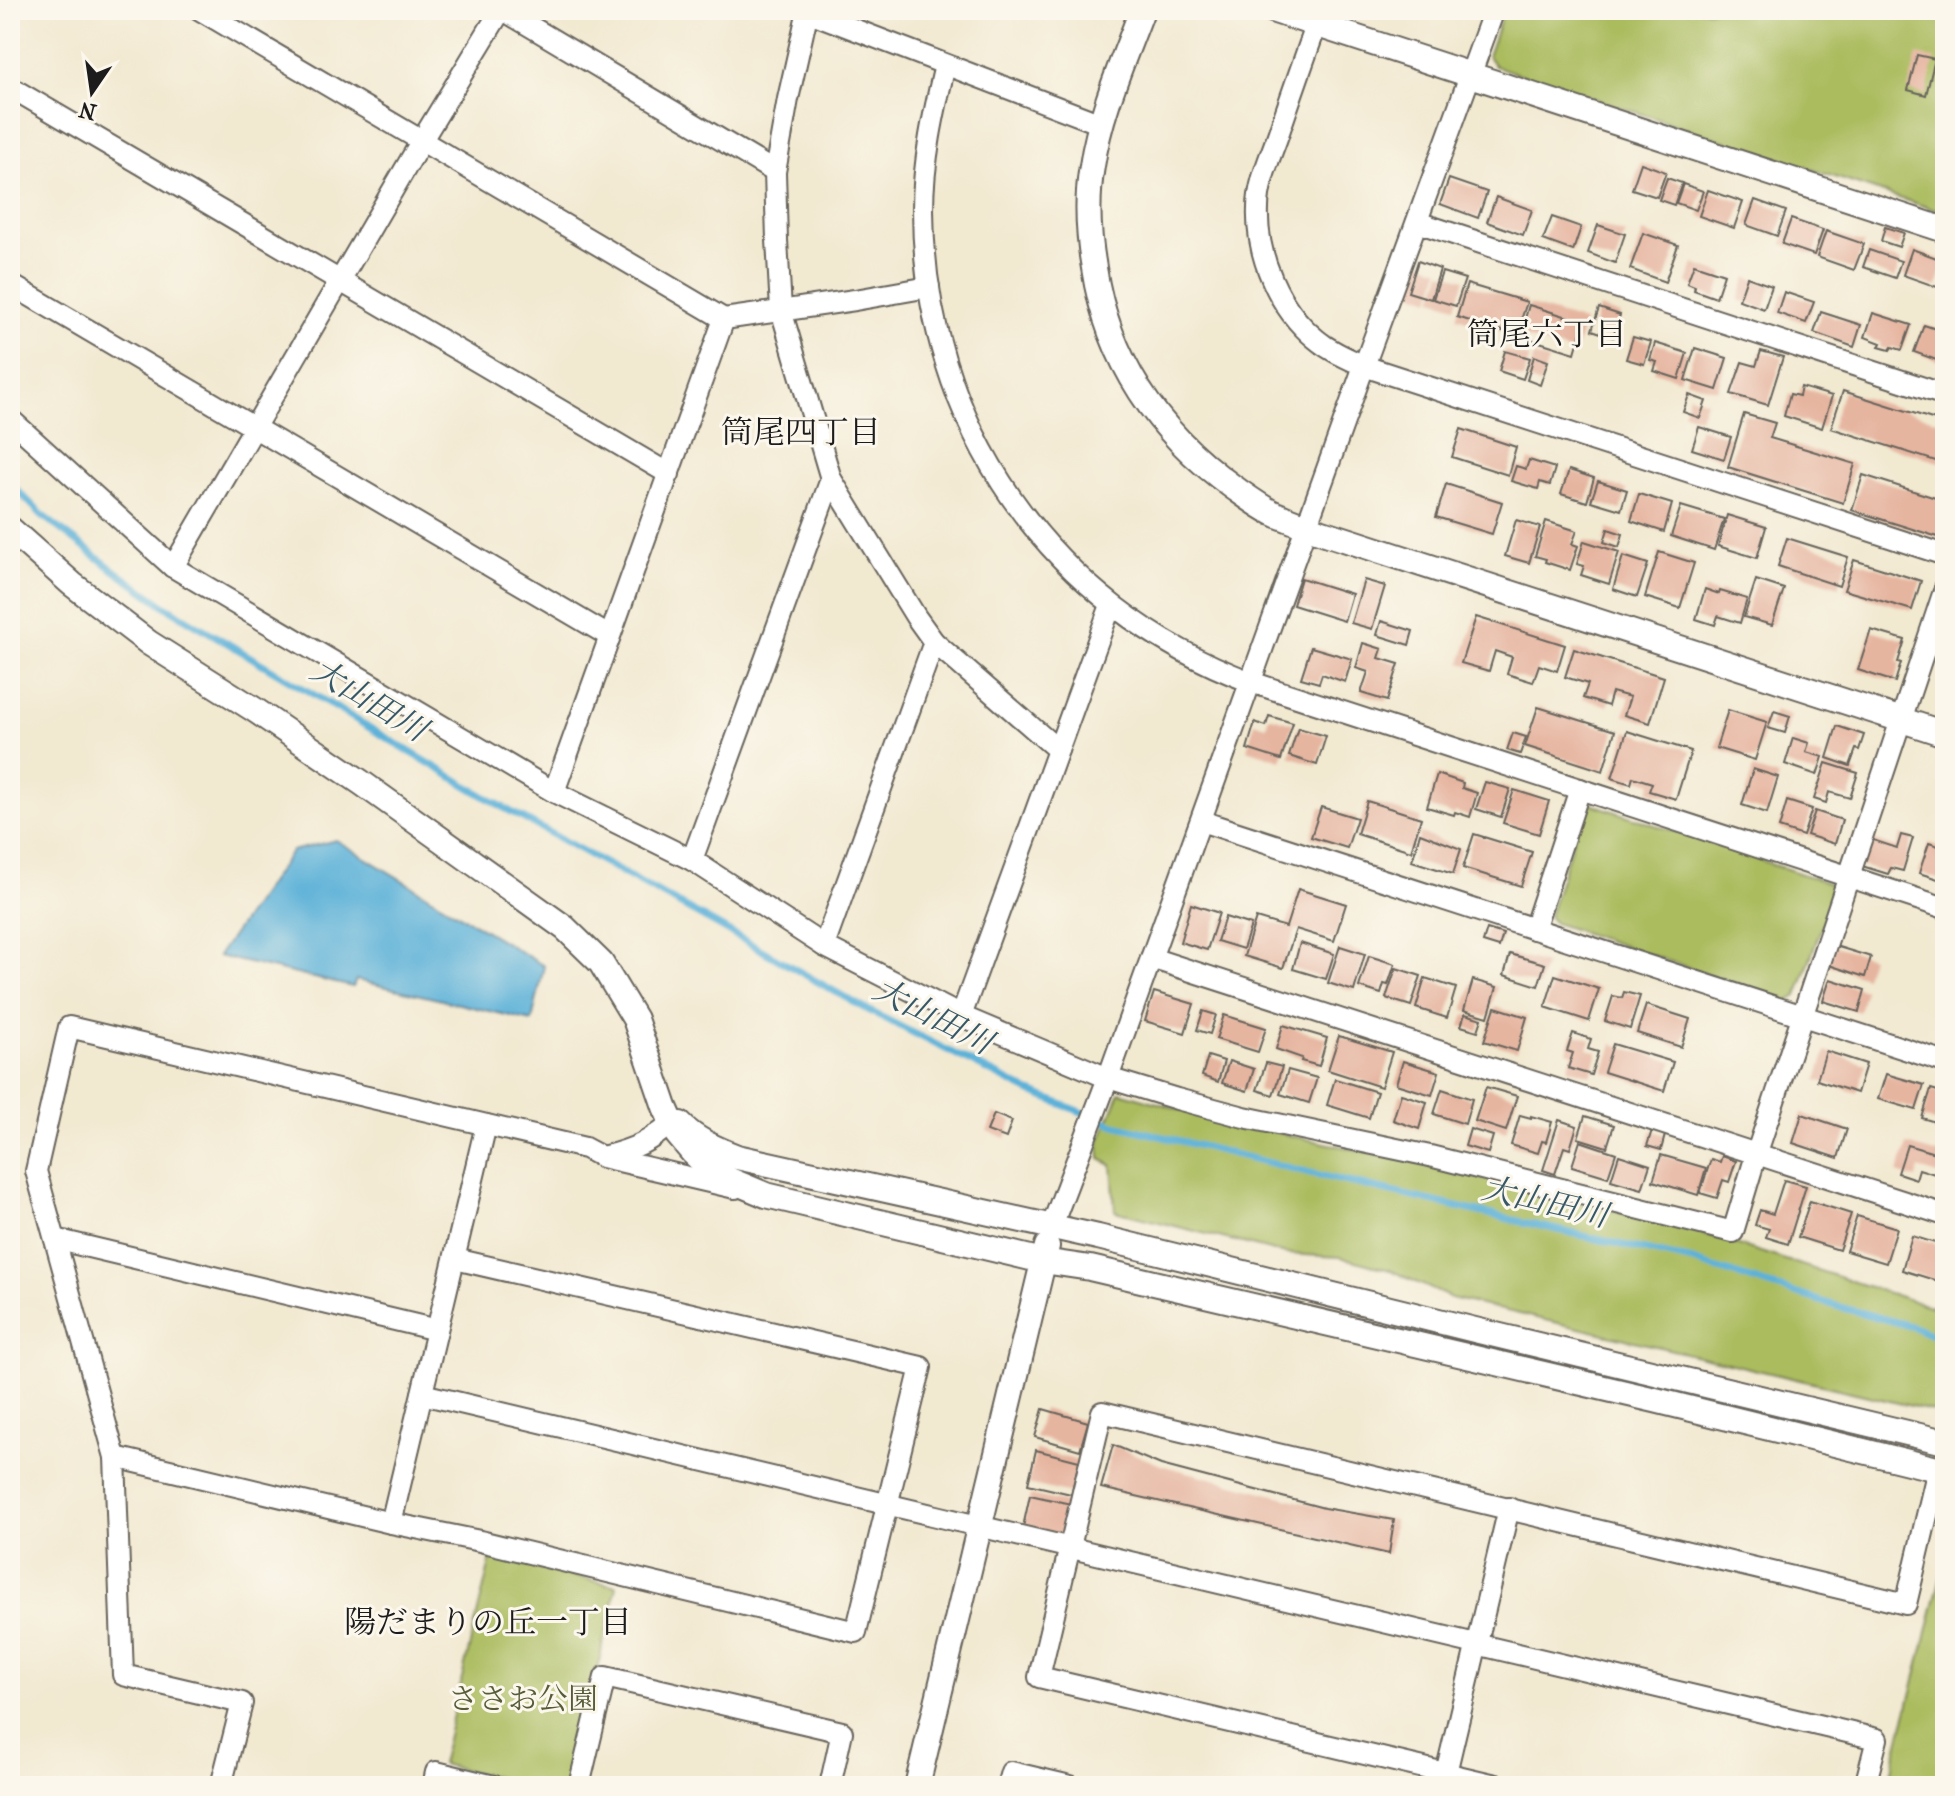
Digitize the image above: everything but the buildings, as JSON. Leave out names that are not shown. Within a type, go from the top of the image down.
[{"type":"street","points":[[200,10],[724,319],[929,287]]},
{"type":"street","points":[[173,567],[422,140],[502,10],[775,172]]},
{"type":"street","points":[[1142,10],[1101,124],[1091,166],[1088,224],[1091,254],[1108,325],[1133,381],[1147,404],[1187,449],[1216,475],[1273,513],[1307,527],[1945,734]]},
{"type":"street","points":[[1272,10],[1319,17],[1470,75],[1945,230]]},
{"type":"street","points":[[917,1786],[1051,1228],[1077,1164],[1494,10]]},
{"type":"street","points":[[1058,750],[934,642],[831,479],[781,310],[775,172],[806,11],[1101,124]]},
{"type":"street","points":[[1319,17],[1261,186],[1257,206],[1266,266],[1293,313],[1314,338],[1334,352],[1364,366],[1945,555]]},
{"type":"street","points":[[945,65],[933,118],[924,183],[924,242],[929,287],[948,372],[981,450],[1007,490],[1031,523],[1072,569],[1111,605],[1172,647],[1222,672],[1945,908]]},
{"type":"street","points":[[10,87],[669,474]]},
{"type":"street","points":[[1417,222],[1945,395]]},
{"type":"street","points":[[10,284],[609,636]]},
{"type":"street","points":[[554,792],[724,319]]},
{"type":"street","points":[[10,419],[173,567],[554,792],[692,860],[824,946],[961,1016],[1108,1078],[1177,1099],[1244,1117],[1430,1156],[1733,1232],[1945,588]]},
{"type":"street","points":[[692,860],[831,479]]},
{"type":"street","points":[[10,529],[72,584],[149,643],[350,775],[565,928],[601,963],[635,1019],[668,1115],[684,1143],[707,1166],[730,1180],[766,1195]]},
{"type":"street","points":[[961,1016],[1111,605]]},
{"type":"street","points":[[824,946],[934,642]]},
{"type":"street","points":[[1534,929],[1580,789]]},
{"type":"street","points":[[1201,821],[1945,1062]]},
{"type":"street","points":[[1151,958],[1945,1215]]},
{"type":"street","points":[[221,1786],[242,1703],[123,1675],[115,1457],[36,1171],[69,1027],[585,1148],[602,1157],[1043,1261],[1090,1268],[1942,1470],[1906,1604],[1102,1412],[1039,1677],[1500,1786]]},
{"type":"street","points":[[602,1157],[645,1143],[668,1115]]},
{"type":"street","points":[[668,1115],[686,1131],[737,1157],[1098,1237],[1945,1442]]},
{"type":"street","points":[[391,1523],[486,1125]]},
{"type":"street","points":[[55,1239],[437,1330]]},
{"type":"street","points":[[115,1457],[856,1632],[921,1367],[455,1259]]},
{"type":"street","points":[[422,1394],[1877,1739],[1865,1786]]},
{"type":"street","points":[[1446,1773],[1509,1508]]},
{"type":"street","points":[[579,1786],[605,1677],[842,1732],[830,1786]]},
{"type":"street","points":[[433,1786],[436,1772],[494,1786]]},
{"type":"street","points":[[1007,1786],[1011,1772],[1070,1786]]},
{"type":"green space","points":[[1504,10],[1945,10],[1945,213],[1495,66],[1488,56]]},
{"type":"green space","points":[[1592,804],[1829,883],[1835,889],[1797,996],[1789,1001],[1554,923],[1549,916],[1582,812]]},
{"type":"green space","points":[[1120,1092],[1213,1119],[1418,1163],[1698,1232],[1945,1311],[1945,1414],[1451,1298],[1390,1270],[1340,1257],[1286,1254],[1115,1211],[1112,1165],[1100,1159],[1099,1143]]},
{"type":"green space","name":"ささお公園","points":[[491,1558],[617,1586],[569,1786],[532,1786],[441,1764]]},
{"type":"green space","points":[[1945,1561],[1945,1786],[1888,1786]]},
{"type":"water","points":[[336,840],[544,966],[532,1021],[356,980],[353,987],[218,956],[292,851]]},
{"type":"waterway","name":"大山田川","points":[[10,483],[43,516],[165,606],[506,809],[864,1008],[1028,1091],[1115,1125],[1693,1261],[1914,1327],[1945,1341]]},
{"type":"district","name":"筒尾六丁目","points":[[1547,334]]},
{"type":"district","name":"筒尾四丁目","points":[[801,432]]},
{"type":"district","name":"陽だまりの丘一丁目","points":[[488,1622]]}]
